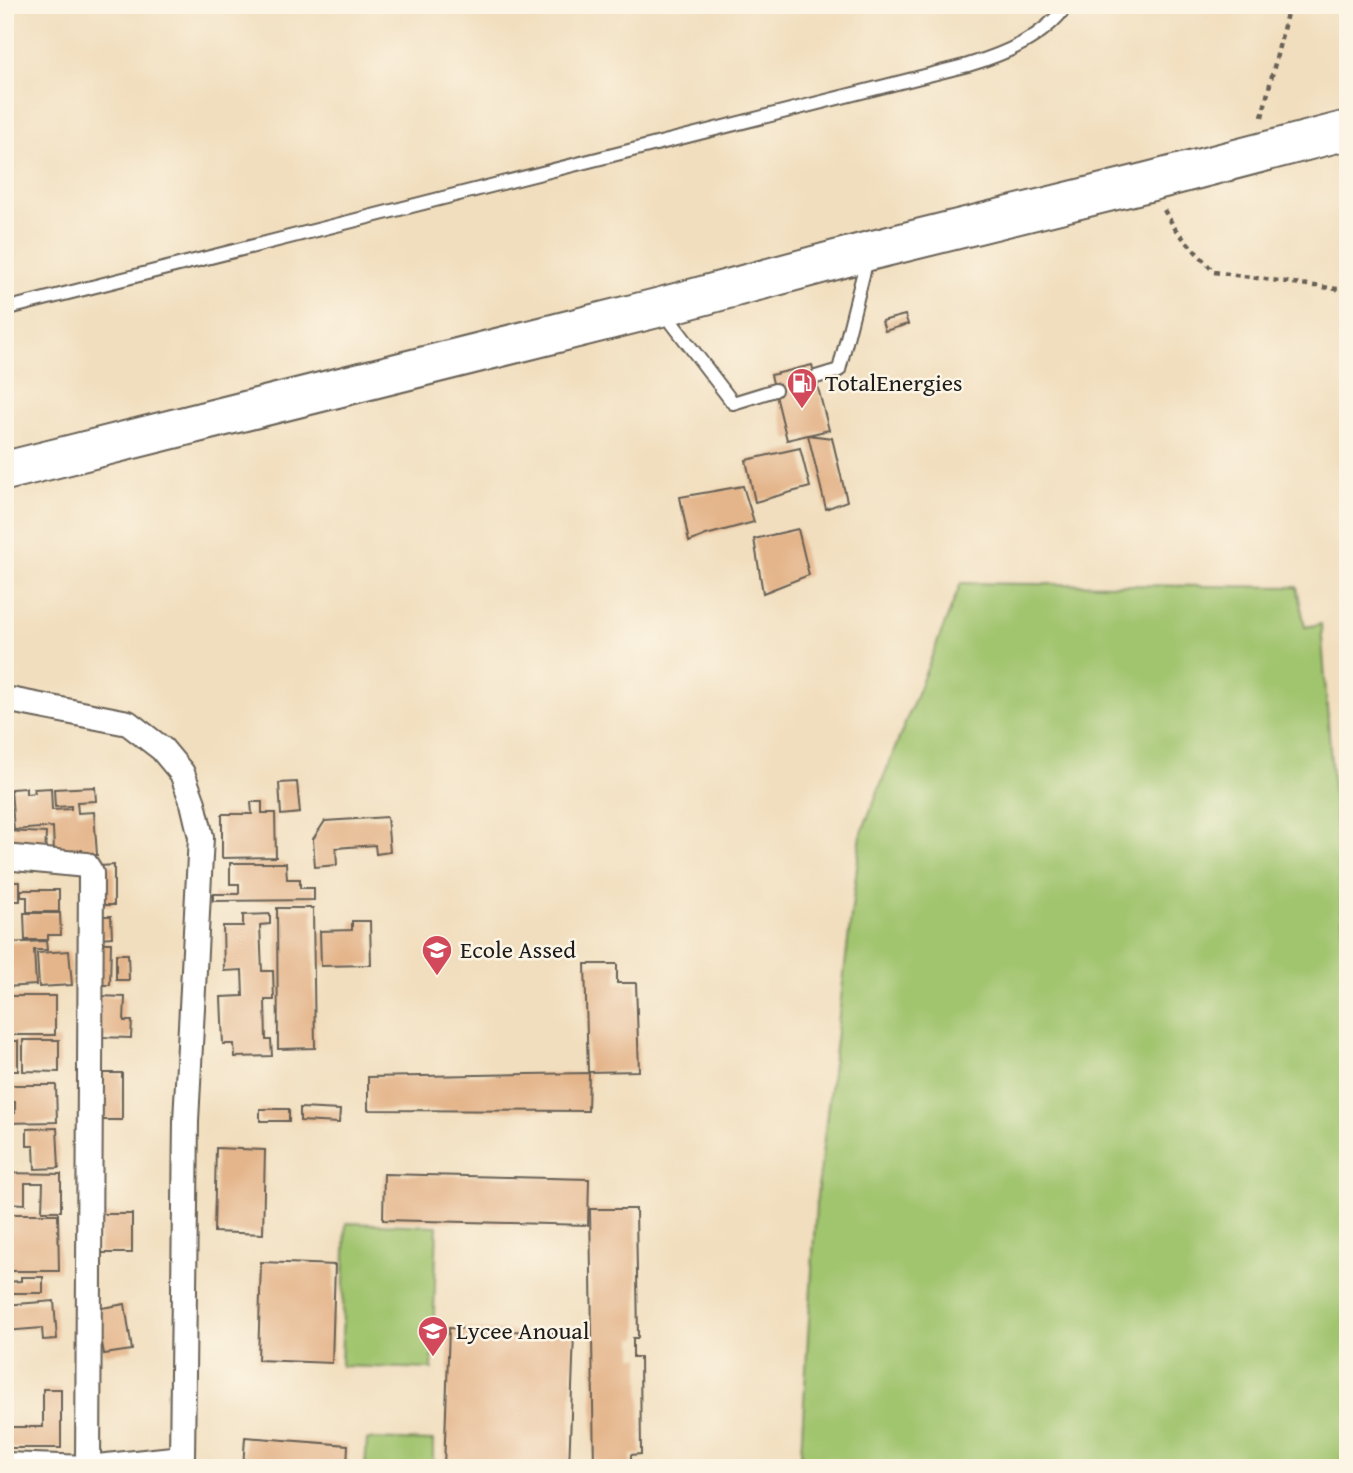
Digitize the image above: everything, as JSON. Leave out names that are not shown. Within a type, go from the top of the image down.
[{"type":"main road","points":[[5,471],[661,307],[869,251],[1348,130]]},
{"type":"street","points":[[5,699],[128,723],[162,749],[182,774],[193,803],[201,837],[186,1121],[182,1463],[88,1468],[5,1465]]},
{"type":"street","points":[[5,857],[86,864],[92,878],[88,1468]]},
{"type":"lane","points":[[5,309],[968,65],[1020,45],[1043,30],[1067,5]]},
{"type":"lane","points":[[816,377],[839,370],[869,251]]},
{"type":"lane","points":[[661,307],[733,403],[775,390]]},
{"type":"path","points":[[1253,153],[1289,5]]},
{"type":"path","points":[[1148,182],[1176,230],[1214,272],[1348,289]]},
{"type":"green space","points":[[961,583],[1297,587],[1305,627],[1321,624],[1348,996],[1348,1468],[800,1468],[816,1204],[861,834]]},
{"type":"green space","points":[[346,1223],[437,1226],[432,1369],[341,1366]]},
{"type":"green space","points":[[367,1439],[433,1441],[433,1468],[365,1468]]},
{"type":"building","points":[[905,315],[908,324],[885,331],[882,321]]},
{"type":"building","name":"TotalEnergies","points":[[812,365],[829,430],[787,440],[771,375]]},
{"type":"building","points":[[808,435],[832,438],[847,501],[826,509]]},
{"type":"building","points":[[800,448],[810,487],[755,502],[746,460]]},
{"type":"building","points":[[743,486],[754,522],[689,542],[680,497]]},
{"type":"building","points":[[798,529],[809,575],[763,593],[754,539]]},
{"type":"building","points":[[297,782],[300,813],[281,815],[279,783]]},
{"type":"building","points":[[95,787],[96,801],[77,802],[78,813],[94,812],[97,855],[82,856],[82,850],[54,852],[53,827],[14,830],[11,789],[26,788],[26,794],[35,793],[34,789],[51,788],[52,810],[71,809],[71,806],[55,807],[54,789]]},
{"type":"building","points":[[251,802],[262,802],[262,813],[275,813],[276,857],[222,858],[222,814],[252,814]]},
{"type":"building","points":[[5,803],[10,826],[5,826]]},
{"type":"building","points":[[387,817],[390,852],[376,854],[375,845],[336,848],[337,865],[315,867],[313,839],[325,821]]},
{"type":"building","points":[[7,831],[46,833],[45,857],[5,854]]},
{"type":"building","points":[[230,863],[286,863],[287,879],[300,879],[300,888],[314,888],[314,900],[213,901],[213,894],[239,894],[239,884],[230,884]]},
{"type":"building","points":[[114,865],[114,905],[100,905],[100,866]]},
{"type":"building","points":[[11,882],[20,882],[20,901],[11,901]]},
{"type":"building","points":[[21,890],[59,890],[59,912],[27,912],[27,897],[21,897]]},
{"type":"building","points":[[277,908],[313,908],[315,1048],[278,1049]]},
{"type":"building","points":[[24,913],[60,913],[61,935],[48,935],[48,940],[25,940]]},
{"type":"building","points":[[270,914],[270,924],[260,925],[262,971],[273,971],[274,1000],[265,1000],[266,1040],[271,1040],[272,1056],[235,1057],[234,1044],[223,1044],[221,997],[243,996],[242,970],[224,971],[223,926],[243,926],[243,915]]},
{"type":"building","points":[[99,916],[111,916],[112,937],[100,938]]},
{"type":"building","points":[[352,921],[370,921],[371,965],[321,966],[320,931],[352,930]]},
{"type":"building","points":[[46,941],[47,950],[34,950],[36,985],[5,987],[5,943]]},
{"type":"building","points":[[97,943],[111,943],[110,985],[99,985]]},
{"type":"building","points":[[69,951],[72,985],[39,987],[37,953]]},
{"type":"building","points":[[116,954],[128,954],[129,980],[116,980]]},
{"type":"building","points":[[585,964],[617,964],[617,983],[636,983],[639,1071],[588,1072]]},
{"type":"building","points":[[7,996],[55,996],[55,1035],[6,1035]]},
{"type":"building","points":[[99,996],[125,997],[124,1021],[132,1021],[131,1038],[98,1037]]},
{"type":"building","points":[[23,1040],[59,1040],[59,1072],[23,1071]]},
{"type":"building","points":[[5,1041],[18,1041],[18,1071],[5,1071]]},
{"type":"building","points":[[101,1073],[122,1073],[122,1120],[101,1120]]},
{"type":"building","points":[[589,1073],[588,1111],[368,1110],[368,1077]]},
{"type":"building","points":[[5,1085],[56,1085],[57,1122],[5,1123],[5,1113],[15,1113],[15,1102],[5,1102]]},
{"type":"building","points":[[300,1108],[340,1110],[339,1123],[300,1121]]},
{"type":"building","points":[[260,1109],[289,1109],[289,1121],[260,1121]]},
{"type":"building","points":[[57,1128],[59,1168],[35,1169],[34,1146],[27,1146],[27,1129]]},
{"type":"building","points":[[216,1148],[265,1150],[263,1234],[214,1232]]},
{"type":"building","points":[[5,1173],[61,1174],[61,1211],[42,1211],[43,1183],[25,1183],[25,1204],[5,1203]]},
{"type":"building","points":[[384,1174],[589,1179],[588,1225],[383,1220]]},
{"type":"building","points":[[590,1209],[636,1209],[638,1338],[633,1338],[633,1357],[640,1357],[641,1454],[631,1455],[631,1468],[594,1468]]},
{"type":"building","points":[[5,1214],[58,1214],[59,1271],[5,1271]]},
{"type":"building","points":[[100,1214],[132,1214],[132,1253],[100,1253]]},
{"type":"building","points":[[261,1262],[335,1265],[332,1363],[258,1360]]},
{"type":"building","points":[[21,1277],[43,1277],[43,1293],[5,1293],[5,1282],[21,1281]]},
{"type":"building","points":[[54,1301],[57,1339],[43,1340],[42,1328],[5,1331],[5,1305]]},
{"type":"building","points":[[125,1304],[132,1350],[104,1354],[96,1309]]},
{"type":"building","points":[[449,1328],[574,1334],[569,1468],[444,1468]]},
{"type":"building","points":[[43,1389],[61,1389],[61,1448],[5,1448],[5,1427],[43,1427]]},
{"type":"building","points":[[245,1437],[348,1445],[347,1468],[243,1468]]},
{"type":"place","name":"TotalEnergies","points":[[802,410]]},
{"type":"place","name":"Ecole Assed","points":[[437,977]]},
{"type":"place","name":"Lycee Anoual","points":[[433,1358]]}]
